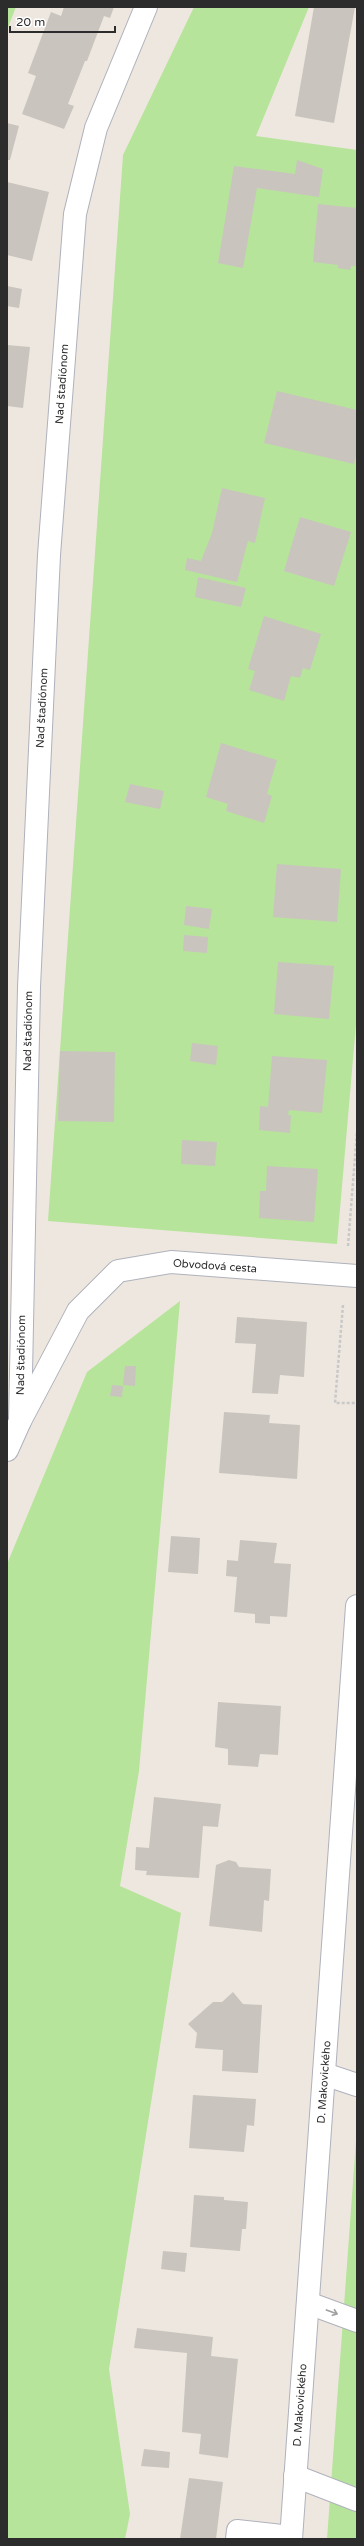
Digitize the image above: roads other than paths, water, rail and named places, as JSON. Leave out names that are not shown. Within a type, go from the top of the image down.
[{"type":"street","name":"Nad štadiónom","points":[[20,1421],[29,987],[49,555],[75,214],[96,128],[146,7]]},
{"type":"street","name":"Obvodová cesta","points":[[7,1450],[20,1421],[78,1311],[118,1271],[171,1262],[357,1276]]},
{"type":"street","name":"D. Makovického","points":[[291,2538],[324,2074],[348,1862],[357,1619]]},
{"type":"street","points":[[324,2074],[357,2085]]},
{"type":"street","points":[[308,2303],[357,2321]]},
{"type":"street","points":[[295,2476],[357,2500]]},
{"type":"lane","points":[[236,2539],[237,2530],[291,2538]]}]
